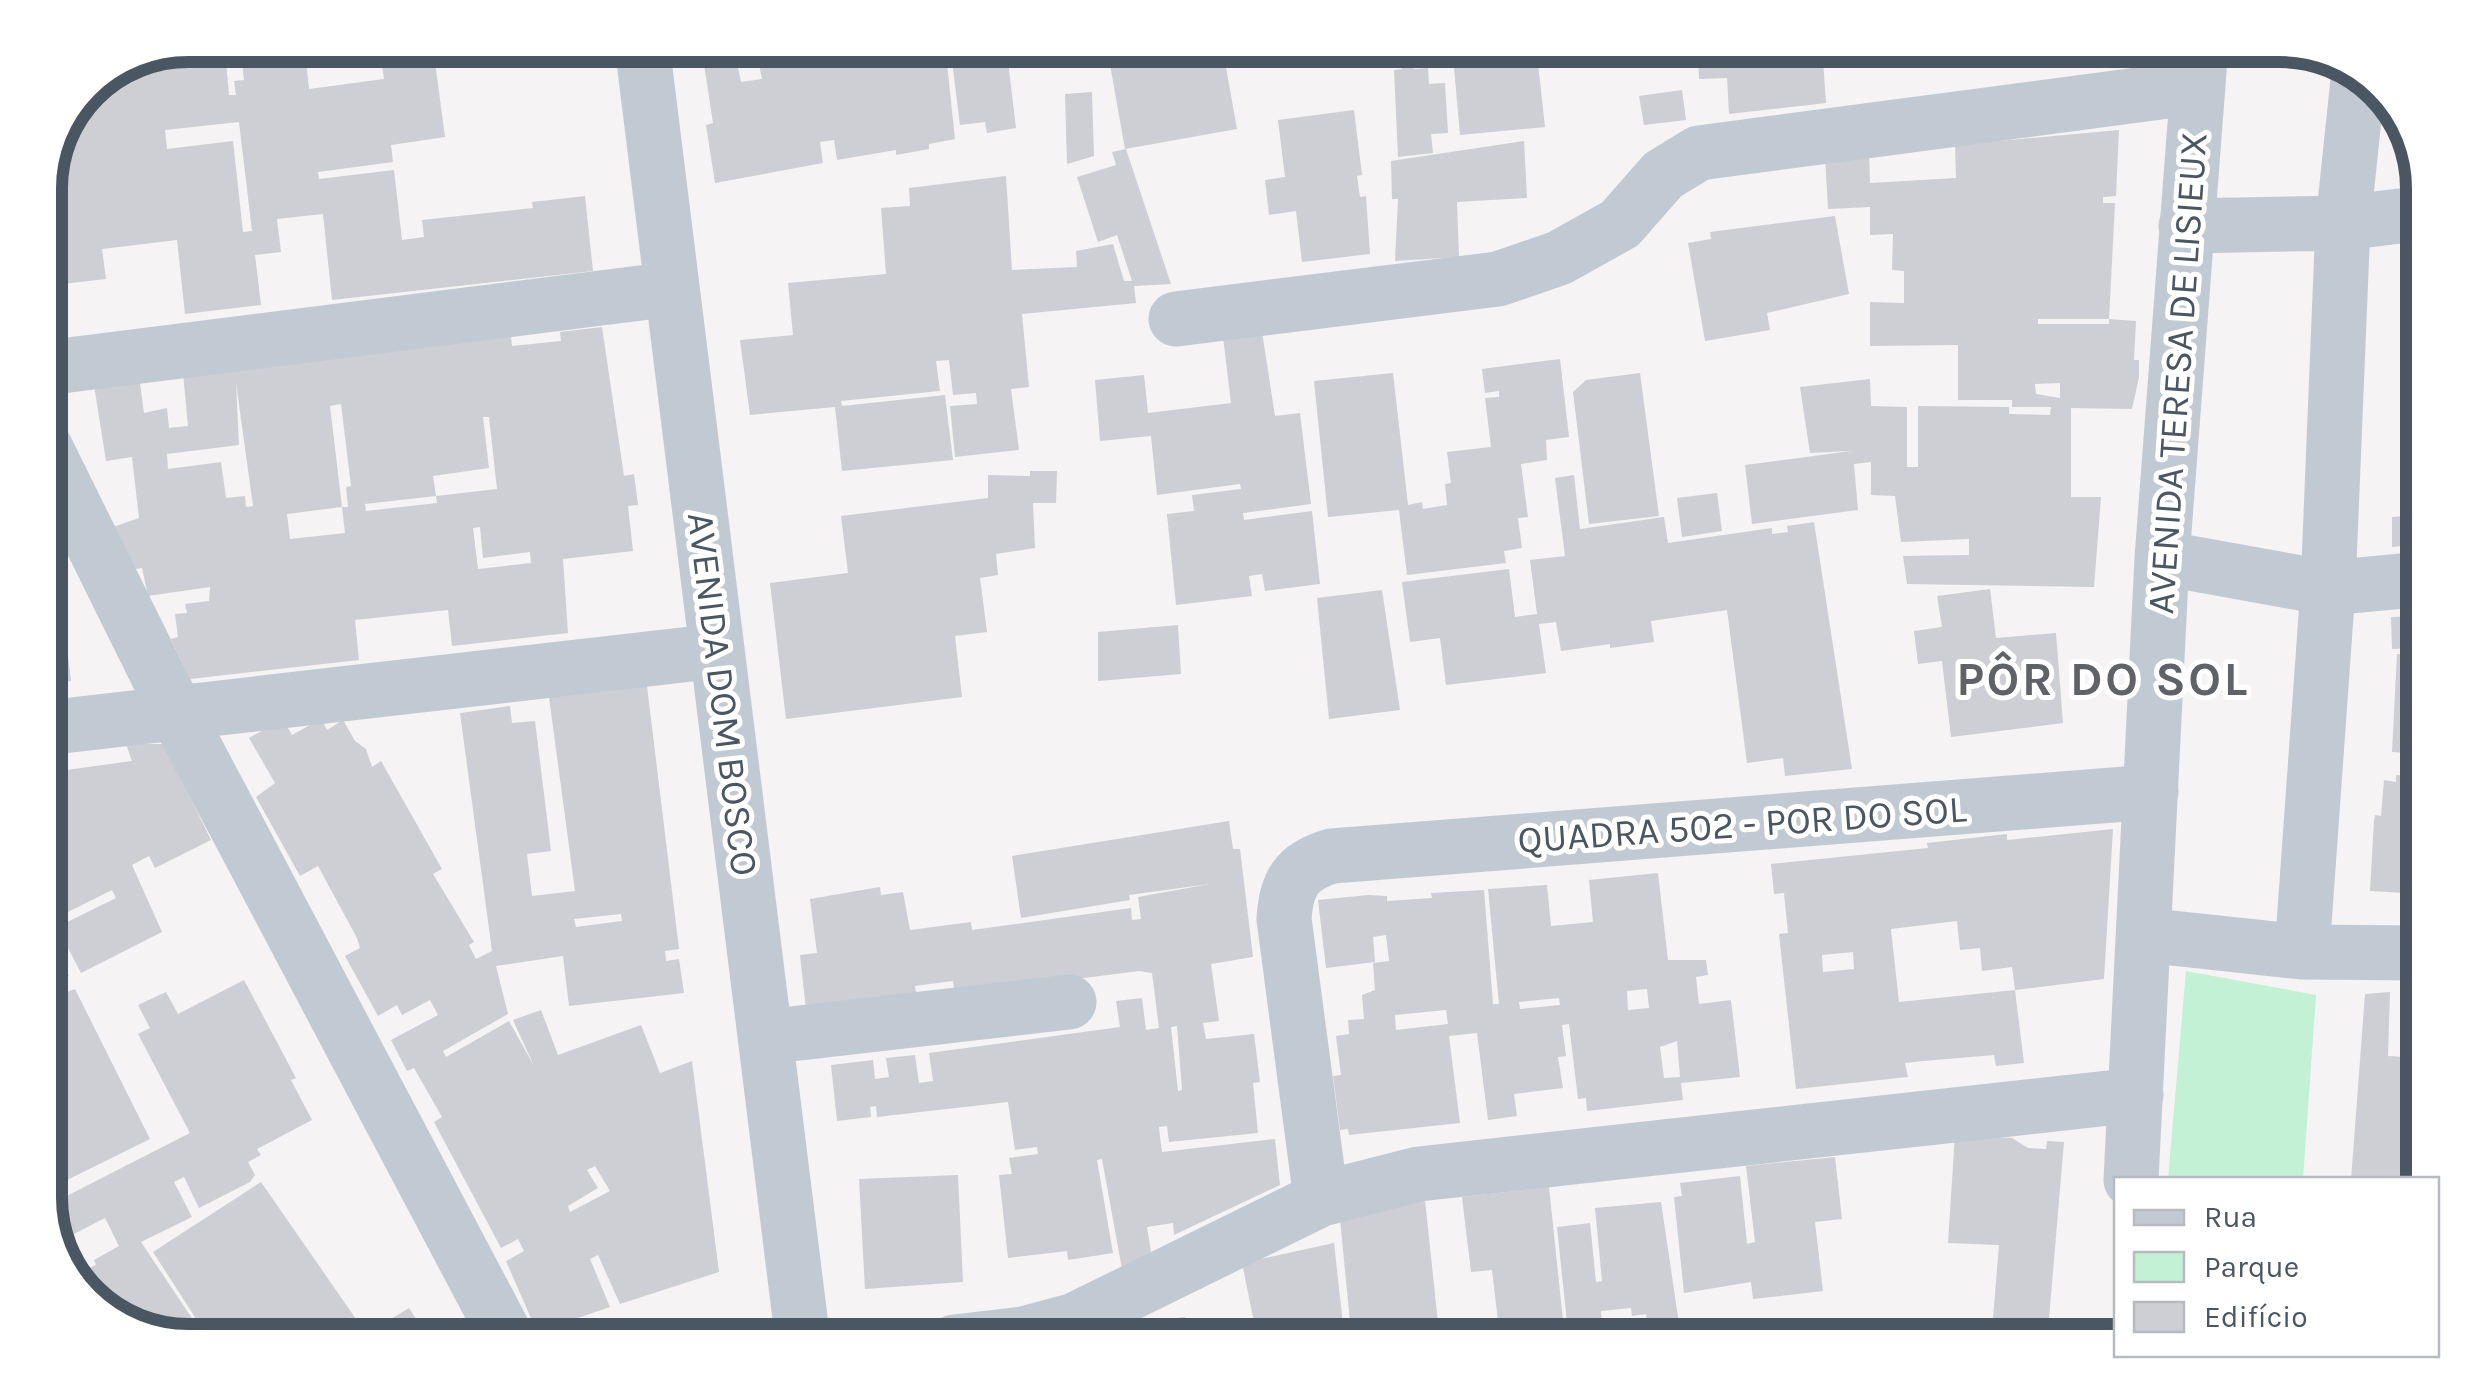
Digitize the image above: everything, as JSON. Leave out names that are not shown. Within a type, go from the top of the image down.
[{"type":"street","name":"AVENIDA DOM BOSCO","points":[[644,62],[802,1324]]},
{"type":"street","points":[[1176,319],[1498,280],[1560,258],[1620,224],[1663,175],[1699,152],[2200,66]]},
{"type":"street","name":"AVENIDA TERESA DE LISIEUX","points":[[2131,1177],[2162,558],[2200,66]]},
{"type":"street","points":[[2302,952],[2328,588],[2343,223],[2357,89]]},
{"type":"street","points":[[2186,226],[2343,223],[2406,215]]},
{"type":"street","points":[[63,366],[672,290]]},
{"type":"street","points":[[63,484],[176,714],[499,1324]]},
{"type":"street","points":[[2162,558],[2328,588],[2406,581]]},
{"type":"street","points":[[63,726],[717,651]]},
{"type":"street","name":"QUADRA 502 - POR DO SOL","points":[[1321,1199],[1284,919],[1289,884],[1298,872],[1332,856],[2151,792]]},
{"type":"street","points":[[2144,936],[2302,952],[2406,954]]},
{"type":"street","points":[[766,1037],[1069,1002]]},
{"type":"street","points":[[1061,1324],[1321,1199],[1419,1174],[2136,1095]]},
{"type":"green space","points":[[2186,971],[2316,995],[2303,1177],[2168,1177]]},
{"type":"building","points":[[226,62],[229,95],[236,95],[234,81],[244,80],[242,62],[306,62],[309,89],[384,79],[382,62],[435,62],[445,137],[391,145],[393,162],[318,172],[319,179],[394,170],[402,240],[424,237],[422,220],[533,208],[532,202],[585,196],[593,271],[332,300],[323,214],[277,219],[281,252],[255,255],[261,305],[185,314],[177,240],[102,249],[106,279],[63,284],[63,180],[67,156],[89,112],[126,79],[164,65]],"holes":[[[239,122],[252,231],[243,232],[233,141],[167,149],[165,130]]]},
{"type":"building","points":[[704,62],[744,62],[737,63],[741,82],[762,79],[758,62],[947,62],[955,139],[896,155],[896,150],[837,160],[834,140],[820,142],[823,163],[715,183],[706,125],[713,123]]},
{"type":"building","points":[[952,62],[1008,62],[1016,128],[987,133],[985,122],[960,125]]},
{"type":"building","points":[[1110,62],[1225,62],[1237,129],[1125,149]]},
{"type":"building","points":[[1401,62],[1413,62],[1414,69],[1428,68],[1429,84],[1445,83],[1448,133],[1431,134],[1433,153],[1398,157],[1394,70],[1402,69]]},
{"type":"building","points":[[1454,62],[1538,62],[1545,127],[1460,135]]},
{"type":"building","points":[[1698,62],[1823,62],[1826,103],[1729,114],[1727,78],[1699,79]]},
{"type":"building","points":[[1682,90],[1686,120],[1644,125],[1639,96]]},
{"type":"building","points":[[1092,92],[1094,156],[1067,164],[1065,94]]},
{"type":"building","points":[[1354,110],[1362,175],[1357,176],[1360,197],[1366,196],[1370,254],[1302,262],[1296,211],[1269,215],[1265,180],[1285,177],[1278,120]]},
{"type":"building","points":[[2119,130],[2116,196],[2103,197],[2103,203],[2115,203],[2109,319],[2136,321],[2134,360],[2139,360],[2139,377],[2132,409],[2071,408],[2071,497],[2101,497],[2094,587],[1907,584],[1903,556],[1969,555],[1969,539],[1901,542],[1895,496],[1871,495],[1871,462],[1854,464],[1858,510],[1752,524],[1745,465],[1851,451],[1810,453],[1800,387],[1870,379],[1871,406],[1907,407],[1907,467],[1918,467],[1918,406],[2009,407],[2009,414],[2050,415],[2051,407],[2012,407],[2012,400],[1958,400],[1958,345],[1870,346],[1870,302],[1904,303],[1904,271],[1892,270],[1893,234],[1870,235],[1870,207],[1828,209],[1825,156],[1869,151],[1870,183],[1956,178],[1955,145]],"holes":[[[2038,319],[2109,319],[2109,324],[2038,324]],[[2060,383],[2060,398],[2036,394],[2035,384]]]},
{"type":"building","points":[[1524,141],[1527,198],[1457,202],[1459,257],[1395,261],[1398,199],[1392,199],[1391,161]]},
{"type":"building","points":[[1126,149],[1171,284],[1134,286],[1136,303],[1022,314],[1029,387],[1011,389],[1019,450],[955,457],[950,406],[977,404],[976,393],[953,395],[949,360],[936,361],[940,391],[841,401],[842,406],[945,395],[953,460],[842,471],[835,407],[750,415],[740,340],[793,335],[788,283],[886,274],[881,208],[910,206],[909,188],[1006,176],[1012,270],[1077,267],[1076,251],[1113,244],[1124,281],[1132,281],[1117,235],[1098,242],[1077,177],[1116,165],[1112,152]]},
{"type":"building","points":[[1835,216],[1849,294],[1767,313],[1770,330],[1705,341],[1688,243],[1711,239],[1710,232]]},
{"type":"building","points":[[2406,283],[2406,396],[2400,396]]},
{"type":"building","points":[[602,327],[624,476],[634,474],[638,505],[628,506],[633,551],[563,559],[568,633],[452,646],[448,610],[355,620],[359,660],[190,679],[171,639],[178,637],[175,614],[187,613],[185,604],[209,601],[210,587],[148,596],[142,568],[135,569],[113,527],[139,518],[132,457],[106,461],[94,385],[139,376],[144,413],[167,408],[169,428],[188,426],[183,373],[511,336],[512,346],[561,341],[560,332]],"holes":[[[236,383],[253,506],[246,507],[245,496],[226,498],[221,462],[168,469],[167,454],[239,445]],[[341,404],[351,486],[346,487],[348,507],[342,507],[330,406]],[[483,417],[489,417],[497,489],[436,496],[433,476],[489,468]],[[436,496],[437,503],[366,511],[365,504]],[[342,507],[345,533],[290,539],[287,514]],[[480,527],[483,558],[530,552],[531,563],[478,569],[473,528]]]},
{"type":"building","points":[[1262,332],[1275,416],[1300,413],[1311,504],[1243,513],[1244,520],[1312,511],[1320,584],[1265,591],[1262,574],[1249,576],[1252,596],[1176,605],[1167,514],[1194,511],[1192,495],[1241,489],[1240,484],[1157,495],[1151,436],[1100,441],[1095,380],[1144,375],[1148,413],[1231,403],[1223,337]]},
{"type":"building","points":[[1560,359],[1569,437],[1546,440],[1547,460],[1521,464],[1528,517],[1518,518],[1522,548],[1504,551],[1506,563],[1407,575],[1399,510],[1328,517],[1314,381],[1393,373],[1408,505],[1422,502],[1423,509],[1447,505],[1445,484],[1451,483],[1447,452],[1491,447],[1485,398],[1499,397],[1499,391],[1485,393],[1482,369]]},
{"type":"building","points":[[1640,373],[1659,516],[1589,524],[1573,392],[1586,380]]},
{"type":"building","points":[[1030,471],[1057,471],[1056,503],[1033,503],[1035,548],[996,554],[998,575],[980,578],[987,632],[955,636],[962,697],[786,719],[770,583],[848,573],[841,516],[988,498],[988,475],[1030,476]]},
{"type":"building","points":[[1574,475],[1580,529],[1664,517],[1668,543],[1772,528],[1772,534],[1788,532],[1787,526],[1814,522],[1852,769],[1785,776],[1783,758],[1747,763],[1727,610],[1651,621],[1654,642],[1610,648],[1610,644],[1561,651],[1556,622],[1539,624],[1546,673],[1446,685],[1440,638],[1410,642],[1402,582],[1509,569],[1515,617],[1537,614],[1530,560],[1565,556],[1555,478]]},
{"type":"building","points":[[1717,493],[1722,531],[1682,537],[1677,498]]},
{"type":"building","points":[[2406,516],[2406,546],[2392,547],[2392,517]]},
{"type":"building","points":[[1990,589],[1996,638],[2056,633],[2063,723],[1951,737],[1942,661],[1918,664],[1914,631],[1942,627],[1937,596]]},
{"type":"building","points":[[1382,590],[1400,710],[1329,719],[1317,598]]},
{"type":"building","points":[[63,613],[71,681],[63,682]]},
{"type":"building","points":[[2391,617],[2406,617],[2406,649],[2392,649]]},
{"type":"building","points":[[1178,625],[1181,674],[1098,681],[1098,632]]},
{"type":"building","points":[[2397,654],[2406,654],[2406,753],[2392,752]]},
{"type":"building","points":[[647,686],[679,949],[665,951],[666,961],[679,959],[684,993],[569,1006],[563,956],[496,966],[508,1014],[443,1051],[446,1057],[509,1021],[534,1066],[513,1020],[541,1010],[558,1055],[641,1025],[660,1073],[692,1061],[719,1272],[620,1304],[598,1255],[590,1259],[610,1307],[560,1324],[534,1324],[506,1261],[524,1251],[518,1239],[501,1248],[434,1122],[442,1117],[414,1068],[407,1071],[391,1040],[438,1015],[430,1000],[402,1015],[397,1005],[378,1016],[345,956],[360,948],[357,938],[318,866],[300,876],[256,797],[275,783],[249,738],[283,719],[292,735],[321,719],[327,730],[343,720],[355,741],[366,749],[372,767],[381,761],[442,869],[433,874],[474,942],[469,945],[476,959],[492,951],[460,713],[510,706],[512,723],[535,721],[551,851],[527,854],[532,896],[575,891],[549,697]],"holes":[[[621,914],[622,921],[576,927],[574,919]],[[595,1166],[610,1191],[570,1212],[568,1206],[598,1188],[587,1170]]]},
{"type":"building","points":[[126,744],[164,744],[211,840],[155,868],[149,856],[132,865],[162,932],[81,973],[63,938],[63,924],[116,898],[112,890],[63,914],[63,770],[132,761]]},
{"type":"building","points":[[2396,775],[2406,775],[2406,893],[2370,891],[2375,815],[2381,816],[2384,780],[2396,782]]},
{"type":"building","points":[[1229,821],[1233,849],[1240,849],[1253,957],[1211,964],[1219,1021],[1203,1023],[1206,1039],[1254,1034],[1260,1082],[1253,1083],[1258,1133],[1169,1142],[1167,1126],[1159,1127],[1160,1137],[1162,1152],[1275,1139],[1280,1185],[1174,1235],[1173,1223],[1147,1227],[1151,1252],[1122,1269],[1102,1159],[1097,1160],[1113,1253],[1068,1260],[1067,1251],[1008,1258],[999,1175],[1012,1174],[1009,1158],[1038,1154],[1037,1147],[1015,1150],[1008,1102],[877,1117],[876,1106],[870,1107],[871,1117],[837,1121],[831,1065],[873,1060],[875,1079],[889,1077],[886,1058],[915,1055],[919,1083],[933,1081],[929,1053],[1120,1027],[1116,1001],[1142,998],[1146,1030],[1159,1028],[1152,973],[1139,971],[1029,985],[958,1013],[953,981],[915,986],[919,1010],[808,1028],[800,955],[817,953],[810,899],[880,887],[881,895],[903,892],[910,930],[971,922],[972,930],[1131,908],[1132,920],[1141,919],[1138,897],[1210,884],[1129,895],[1130,900],[1021,918],[1012,856]],"holes":[[[1177,1026],[1182,1090],[1178,1091],[1171,1027]]]},
{"type":"building","points":[[2113,829],[2104,979],[2015,990],[2024,1063],[1996,1066],[1994,1055],[1905,1063],[1908,1077],[1796,1089],[1779,934],[1788,933],[1784,893],[1774,894],[1771,864],[1928,848],[1927,843],[2007,834],[2007,840]],"holes":[[[1957,921],[1960,950],[1980,948],[1982,971],[2012,967],[2015,990],[1899,1002],[1891,929]],[[1853,952],[1854,969],[1823,972],[1822,955]]]},
{"type":"building","points":[[1658,873],[1668,960],[1706,960],[1708,975],[1696,977],[1699,1004],[1731,1000],[1740,1077],[1681,1083],[1683,1100],[1587,1111],[1586,1098],[1578,1099],[1569,1024],[1562,1025],[1566,1056],[1558,1057],[1563,1088],[1514,1094],[1517,1116],[1488,1120],[1477,1033],[1449,1036],[1460,1123],[1349,1135],[1348,1129],[1340,1130],[1333,1076],[1341,1075],[1336,1036],[1349,1034],[1348,1020],[1364,1019],[1362,995],[1375,990],[1373,963],[1389,961],[1386,935],[1373,937],[1375,962],[1326,968],[1318,900],[1368,895],[1387,896],[1387,901],[1484,890],[1493,1004],[1499,1004],[1488,889],[1547,885],[1551,926],[1593,922],[1589,880]],"holes":[[[1647,989],[1649,1008],[1628,1010],[1627,991]],[[1559,998],[1560,1005],[1520,1009],[1519,1002]],[[1446,1010],[1448,1024],[1396,1030],[1395,1015]],[[1677,1041],[1680,1077],[1664,1078],[1660,1047]]]},
{"type":"building","points":[[244,980],[296,1078],[291,1080],[312,1120],[257,1149],[261,1155],[248,1162],[255,1175],[250,1182],[199,1208],[184,1177],[174,1182],[192,1217],[141,1242],[196,1324],[140,1315],[99,1288],[69,1239],[63,1207],[63,1198],[190,1133],[138,1034],[150,1028],[138,1005],[166,992],[178,1014]],"holes":[[[105,1218],[119,1246],[94,1260],[96,1265],[89,1268],[72,1235]]]},
{"type":"building","points":[[63,985],[67,992],[75,989],[150,1139],[63,1182]]},
{"type":"building","points":[[2390,992],[2388,1056],[2403,1057],[2406,1017],[2406,1177],[2351,1177],[2365,994]]},
{"type":"building","points":[[1955,1134],[2012,1138],[2028,1148],[2046,1149],[2047,1141],[2064,1142],[2049,1324],[1992,1324],[1999,1245],[1948,1243]]},
{"type":"building","points":[[1835,1157],[1842,1219],[1815,1222],[1823,1291],[1753,1299],[1751,1282],[1684,1293],[1674,1197],[1682,1196],[1680,1183],[1740,1176],[1747,1244],[1755,1242],[1746,1166]]},
{"type":"building","points":[[958,1175],[963,1282],[865,1289],[859,1179]]},
{"type":"building","points":[[261,1182],[356,1319],[364,1324],[199,1324],[153,1252]]},
{"type":"building","points":[[1549,1187],[1563,1324],[1498,1324],[1492,1270],[1471,1272],[1462,1197]]},
{"type":"building","points":[[1425,1200],[1438,1324],[1350,1324],[1339,1209]]},
{"type":"building","points":[[1661,1202],[1679,1324],[1647,1324],[1646,1314],[1632,1316],[1631,1308],[1601,1311],[1602,1324],[1567,1324],[1557,1227],[1590,1223],[1596,1282],[1602,1281],[1595,1208]]},
{"type":"building","points":[[1334,1243],[1343,1324],[1254,1324],[1242,1263]]},
{"type":"building","points":[[409,1308],[419,1324],[383,1324]]},
{"type":"building","points":[[1185,1317],[1186,1324],[1132,1324]]},
{"type":"building","points":[[632,1320],[633,1324],[598,1324]]},
{"type":"district","name":"PÔR DO SOL","points":[[2103,678]]}]
